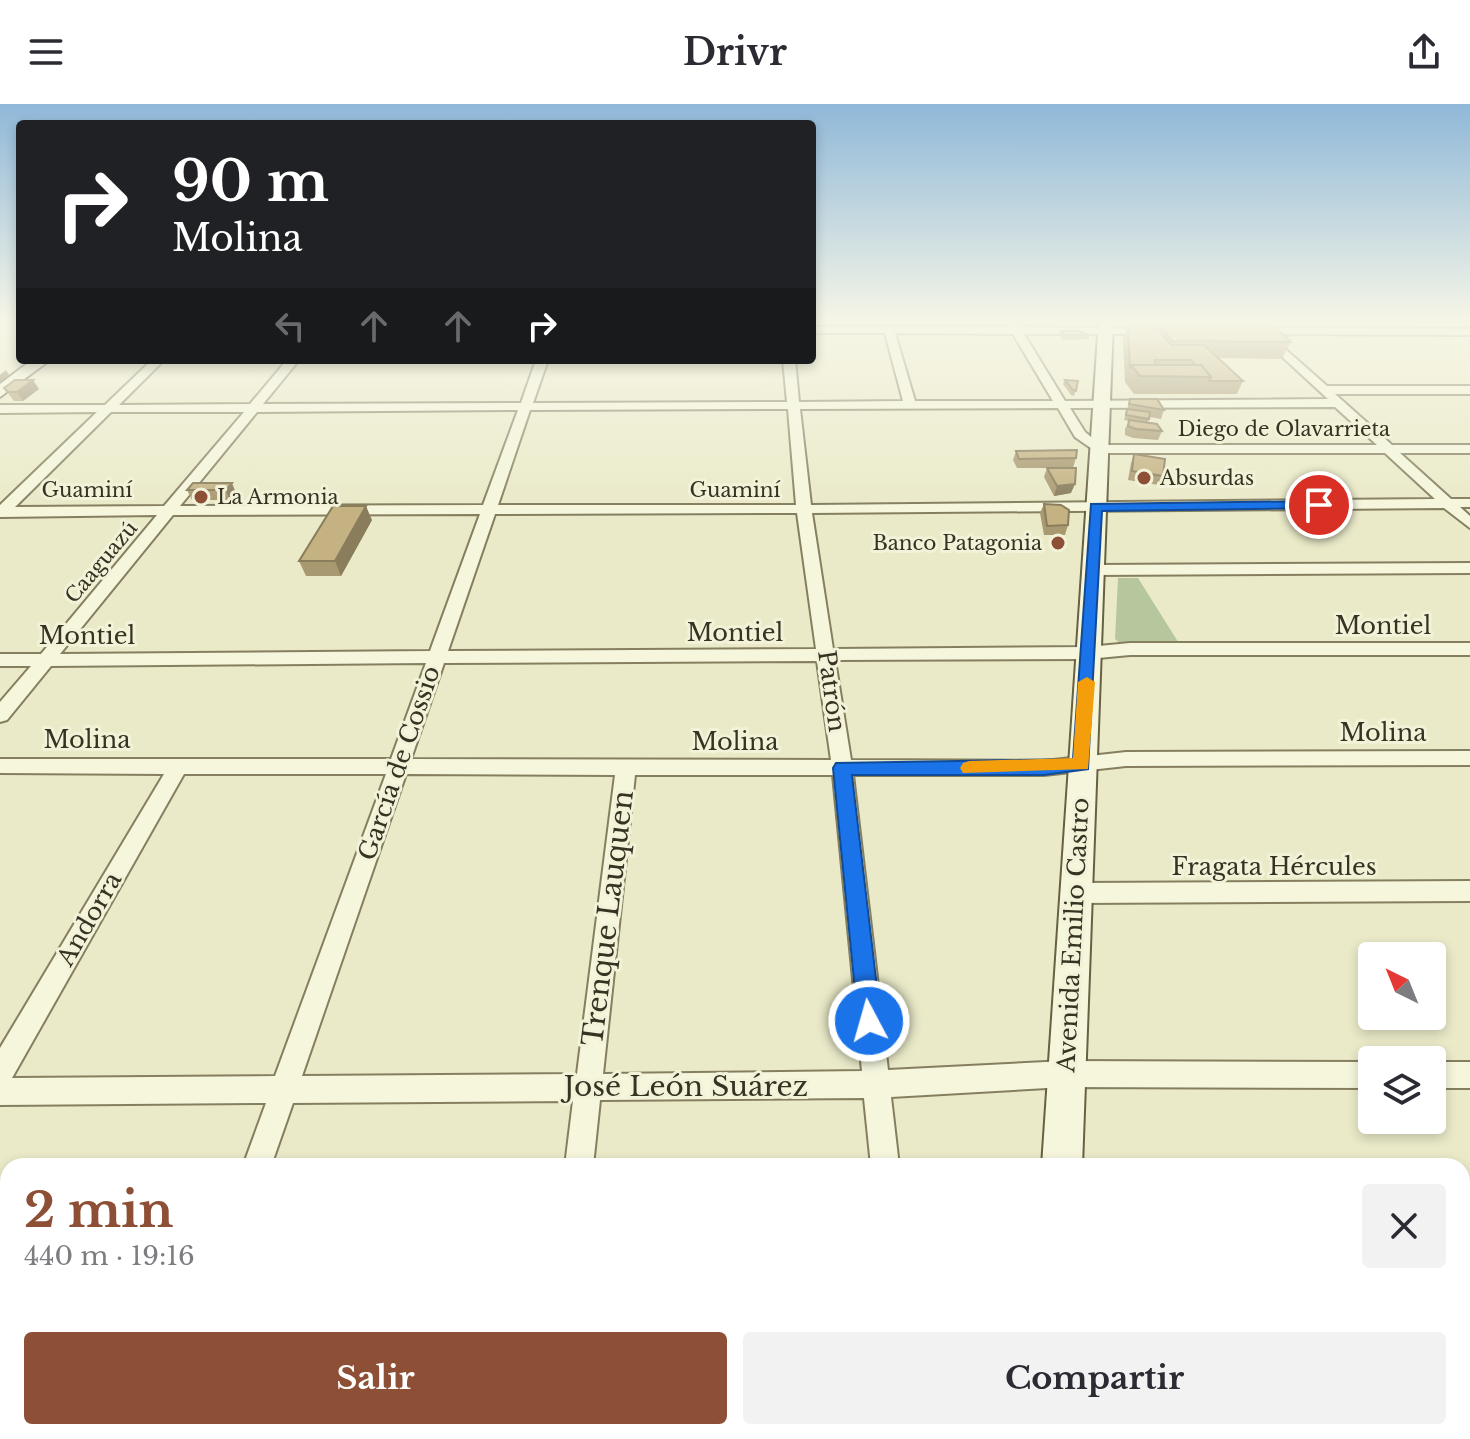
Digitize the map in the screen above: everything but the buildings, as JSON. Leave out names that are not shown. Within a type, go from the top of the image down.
[{"type":"main road","name":"Avenida Emilio Castro","points":[[1062,1158],[1103,382]]},
{"type":"street","points":[[1,512],[134,382]]},
{"type":"street","name":"Caaguazú","points":[[0,715],[274,382]]},
{"type":"street","name":"García de Cossio","points":[[260,1158],[534,382]]},
{"type":"street","name":"Patrón","points":[[791,382],[804,509],[842,768],[884,1158]]},
{"type":"street","points":[[904,382],[910,404]]},
{"type":"street","points":[[1047,382],[1080,434],[1098,449]]},
{"type":"street","points":[[1316,382],[1470,524]]},
{"type":"street","points":[[1324,390],[1470,390]]},
{"type":"street","points":[[0,409],[1339,403]]},
{"type":"street","name":"Diego de Olavarrieta","points":[[1098,449],[1470,449]]},
{"type":"street","name":"Guaminí","points":[[1,512],[1470,503]]},
{"type":"street","points":[[1094,570],[1470,568]]},
{"type":"street","name":"Montiel","points":[[0,660],[827,656],[1088,653],[1130,649],[1470,649]]},
{"type":"street","name":"Molina","points":[[0,766],[1044,768],[1126,759],[1470,758]]},
{"type":"street","name":"Andorra","points":[[0,1073],[179,765]]},
{"type":"street","name":"Trenque Lauquen","points":[[580,1158],[626,766]]},
{"type":"street","name":"Fragata Hércules","points":[[1078,893],[1470,891]]},
{"type":"street","name":"José León Suárez","points":[[0,1092],[283,1092],[876,1084],[1065,1074],[1358,1075]]},
{"type":"street","points":[[1446,1075],[1470,1075]]},
{"type":"green space","points":[[1118,578],[1138,578],[1180,645],[1122,645],[1115,639]]},
{"type":"slow traffic","points":[[969,768],[1082,765],[1087,682]]},
{"type":"place","name":"Absurdas","points":[[1144,478]]},
{"type":"place","name":"La Armonia","points":[[201,497]]},
{"type":"place","name":"Banco Patagonia","points":[[1058,543]]},
{"type":"route","points":[[869,1021],[842,768],[1044,768],[1082,765],[1096,507],[1319,505]]}]
